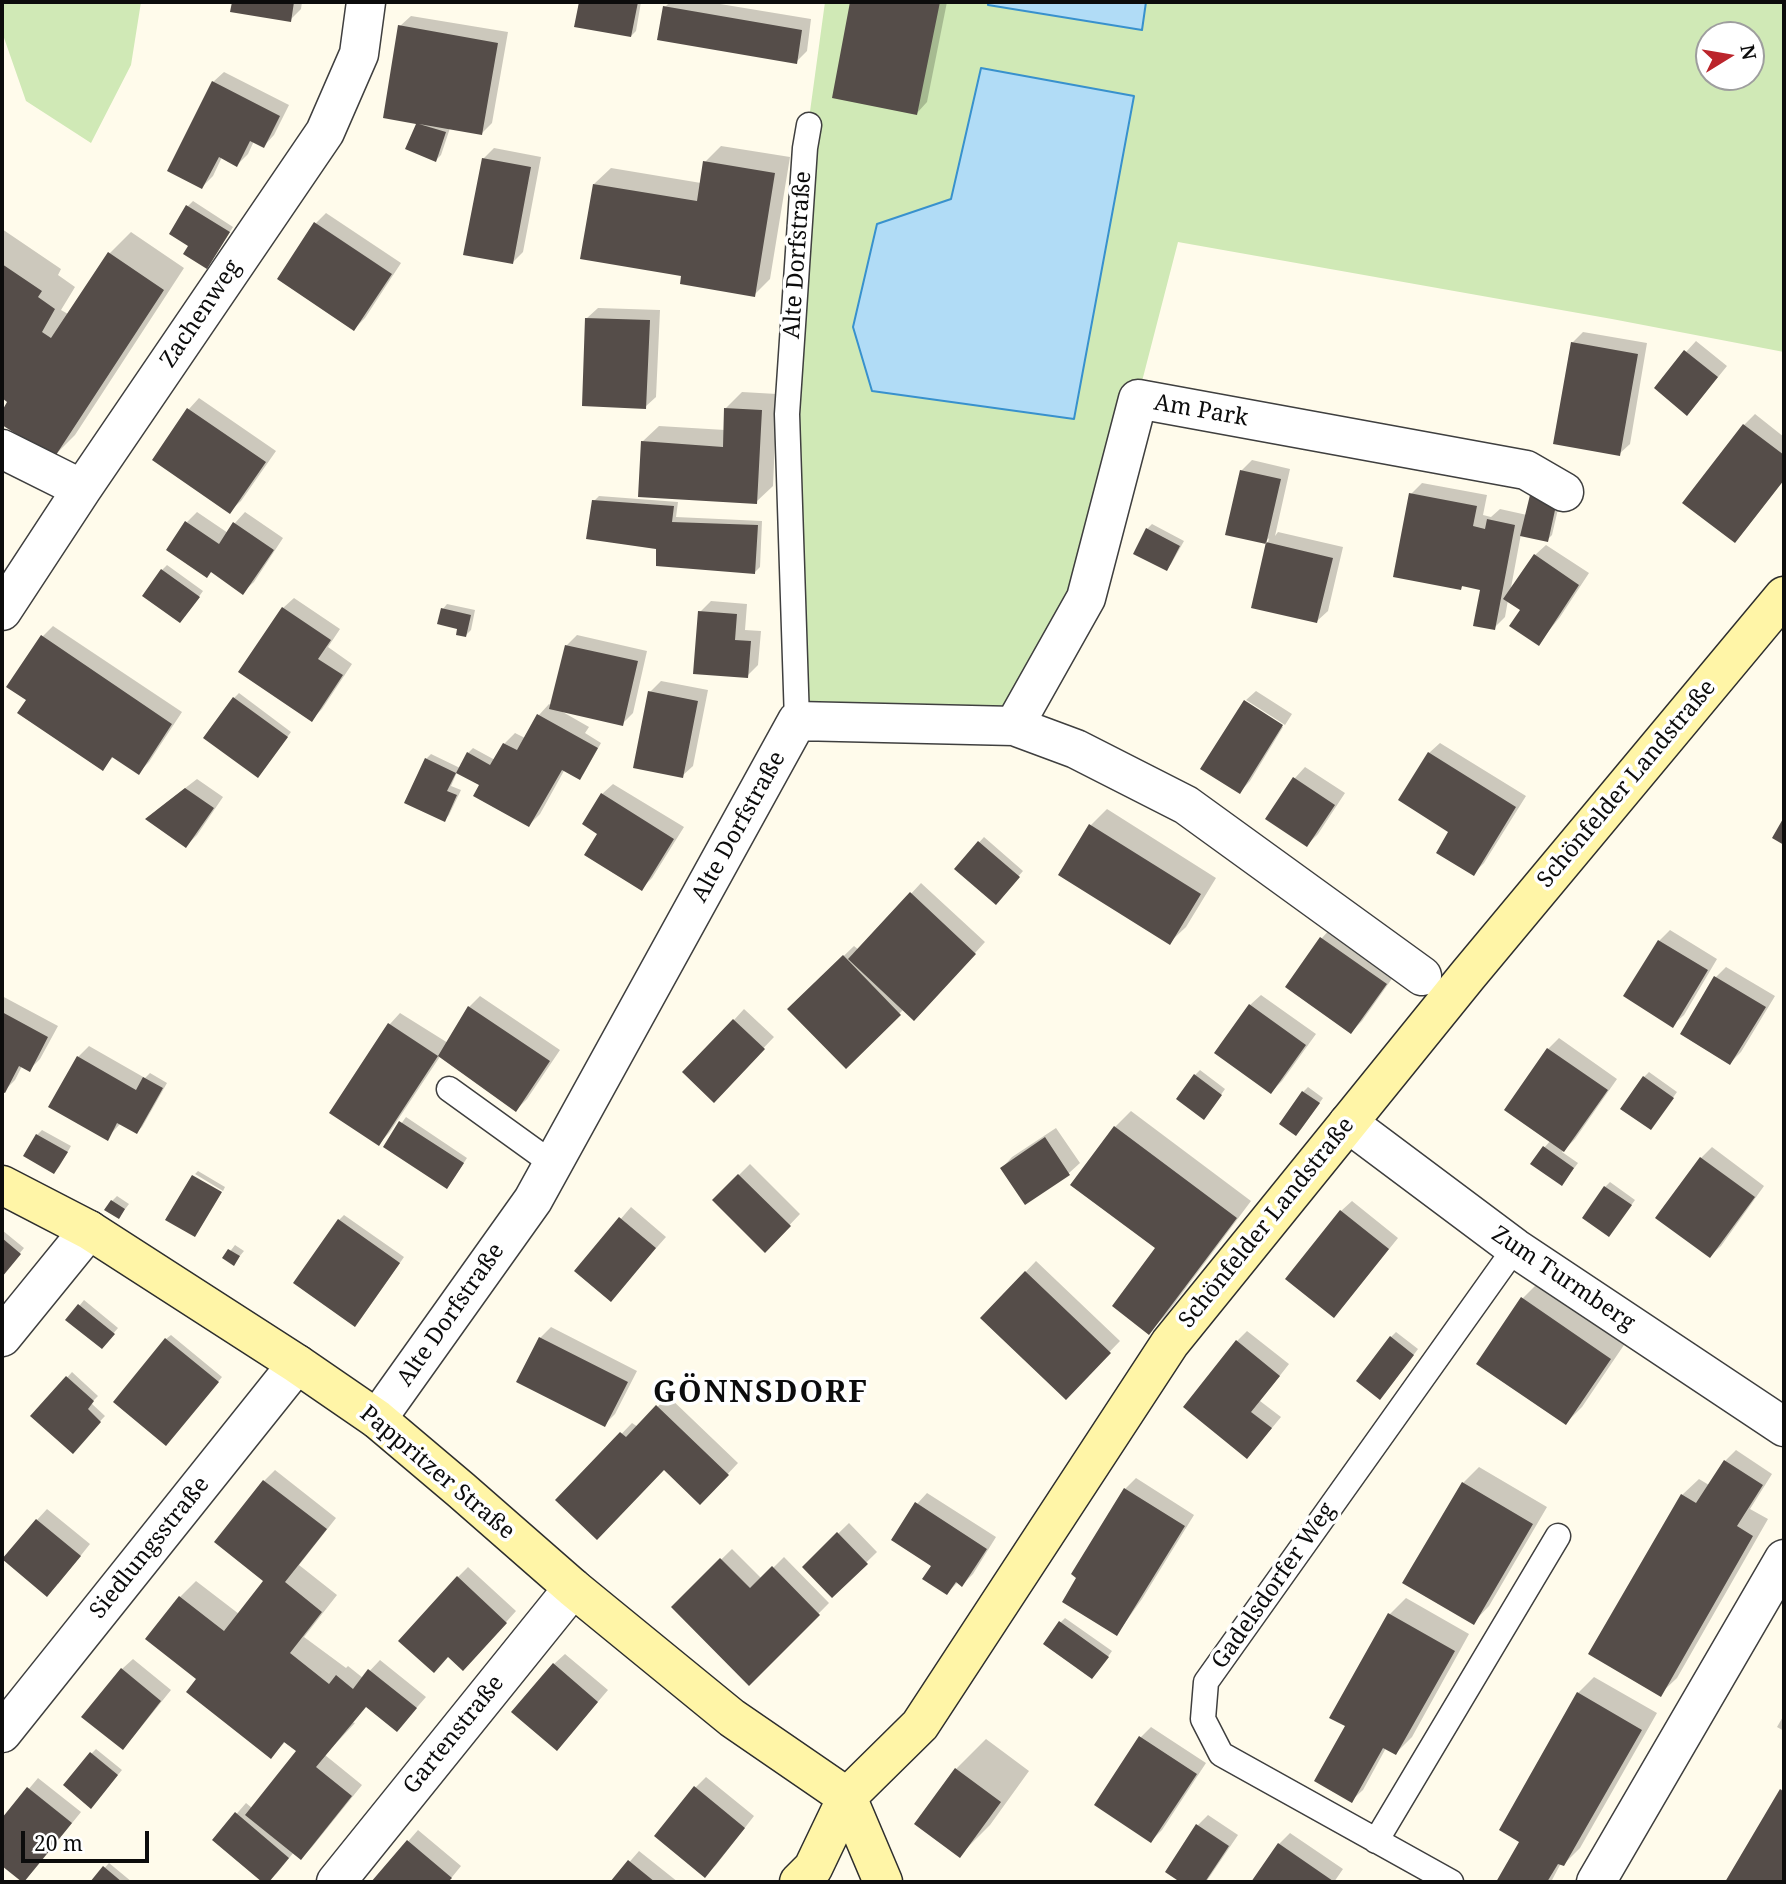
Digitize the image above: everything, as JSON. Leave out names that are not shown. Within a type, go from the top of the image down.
[{"type":"street","name":"Zachenweg","points":[[2,611],[325,132],[359,54],[366,2]]},
{"type":"street","name":"Am Park","points":[[1014,726],[1086,598],[1138,399],[1526,470],[1564,492]]},
{"type":"street","points":[[2,449],[82,489]]},
{"type":"street","name":"Schönfelder Landstraße","points":[[799,1882],[813,1868],[847,1797],[920,1726],[1171,1343],[1348,1122],[1784,596]]},
{"type":"street","points":[[797,721],[1014,726],[1076,749],[1186,805],[1422,976]]},
{"type":"street","name":"Alte Dorfstraße","points":[[377,1419],[533,1200],[797,721]]},
{"type":"street","name":"Zum Turmberg","points":[[1348,1122],[1515,1248],[1784,1427]]},
{"type":"street","name":"Pappritzer Straße","points":[[2,1185],[89,1230],[377,1419],[573,1588],[733,1718],[847,1797]]},
{"type":"street","points":[[2,1337],[89,1230]]},
{"type":"street","name":"Siedlungsstraße","points":[[2,1733],[297,1364]]},
{"type":"street","points":[[1596,1882],[1784,1559]]},
{"type":"street","name":"Gartenstraße","points":[[336,1882],[573,1588]]},
{"type":"street","points":[[847,1797],[883,1882]]},
{"type":"lane","name":"Alte Dorfstraße","points":[[797,721],[787,414],[807,136]]},
{"type":"lane","points":[[449,1089],[553,1164]]},
{"type":"lane","name":"Gadelsdorfer Weg","points":[[1451,1882],[1221,1754],[1203,1719],[1206,1682],[1515,1248]]},
{"type":"lane","points":[[1376,1841],[1558,1536]]},
{"type":"green space","points":[[2,2],[141,2],[131,65],[91,143],[26,101],[2,32]]},
{"type":"green space","points":[[825,2],[988,2],[988,5],[1142,30],[1146,2],[1784,2],[1784,352],[1178,242],[1086,598],[1014,726],[797,721],[787,414],[805,148]],"holes":[[[981,68],[1074,419],[951,199]]]},
{"type":"water","points":[[988,2],[1146,2],[1142,30],[988,5]]},
{"type":"water","points":[[981,68],[1134,96],[1074,419],[872,391],[853,327],[877,224],[951,199]]},
{"type":"building","points":[[232,2],[294,2],[291,22],[230,12]]},
{"type":"building","points":[[579,2],[638,2],[631,37],[574,27]]},
{"type":"building","points":[[850,2],[940,2],[917,115],[832,98]]},
{"type":"building","points":[[663,6],[802,30],[797,64],[657,40]]},
{"type":"building","points":[[398,25],[498,43],[482,135],[419,124],[446,132],[436,162],[405,149],[416,124],[383,118]]},
{"type":"building","points":[[212,81],[280,116],[264,148],[250,141],[237,167],[219,157],[202,189],[167,171]]},
{"type":"building","points":[[482,158],[531,167],[513,264],[463,255]]},
{"type":"building","points":[[703,161],[775,173],[755,297],[680,284],[681,276],[580,259],[593,184],[697,201]]},
{"type":"building","points":[[186,205],[230,232],[207,269],[183,254],[188,246],[169,234]]},
{"type":"building","points":[[314,222],[392,274],[354,331],[277,279]]},
{"type":"building","points":[[108,252],[164,290],[54,458],[2,425],[2,411],[7,402],[2,398],[2,264],[42,291],[38,297],[55,309],[42,332],[51,338]]},
{"type":"building","points":[[585,318],[650,320],[646,409],[582,406]]},
{"type":"building","points":[[1571,342],[1638,354],[1620,456],[1553,444]]},
{"type":"building","points":[[1684,350],[1718,377],[1687,416],[1654,388]]},
{"type":"building","points":[[187,408],[266,462],[230,514],[152,460]]},
{"type":"building","points":[[724,408],[762,410],[757,504],[638,497],[641,441],[723,447]]},
{"type":"building","points":[[1743,424],[1784,455],[1784,480],[1735,543],[1682,503]]},
{"type":"building","points":[[1240,470],[1281,479],[1266,544],[1225,535]]},
{"type":"building","points":[[1409,493],[1477,506],[1473,526],[1485,529],[1487,519],[1515,525],[1495,630],[1473,626],[1480,590],[1462,586],[1461,590],[1393,577]]},
{"type":"building","points":[[1530,495],[1557,501],[1548,542],[1520,536]]},
{"type":"building","points":[[592,500],[674,506],[672,522],[758,525],[755,574],[656,566],[656,549],[586,539]]},
{"type":"building","points":[[185,521],[219,544],[233,522],[274,550],[243,595],[211,572],[207,578],[166,550]]},
{"type":"building","points":[[1146,528],[1180,546],[1167,571],[1133,554]]},
{"type":"building","points":[[1266,542],[1333,558],[1317,623],[1251,608]]},
{"type":"building","points":[[1534,554],[1579,585],[1539,646],[1509,626],[1520,610],[1503,599]]},
{"type":"building","points":[[161,569],[200,597],[180,623],[142,596]]},
{"type":"building","points":[[282,607],[331,640],[318,659],[343,675],[312,722],[238,672]]},
{"type":"building","points":[[441,608],[471,615],[466,637],[456,635],[457,629],[437,624]]},
{"type":"building","points":[[698,611],[737,614],[735,640],[751,641],[748,678],[693,674]]},
{"type":"building","points":[[41,635],[172,724],[139,775],[112,757],[103,771],[17,713],[26,700],[6,687]]},
{"type":"building","points":[[565,645],[638,661],[623,726],[549,709]]},
{"type":"building","points":[[648,691],[698,701],[683,778],[633,768]]},
{"type":"building","points":[[233,697],[288,737],[258,778],[203,738]]},
{"type":"building","points":[[1244,700],[1283,725],[1240,794],[1200,769]]},
{"type":"building","points":[[537,714],[598,748],[580,780],[562,770],[529,827],[473,796],[479,785],[456,773],[467,752],[490,765],[503,743],[517,750]]},
{"type":"building","points":[[1428,752],[1516,807],[1474,876],[1436,853],[1448,832],[1398,800]]},
{"type":"building","points":[[425,758],[456,773],[447,791],[457,795],[445,822],[404,803]]},
{"type":"building","points":[[1293,777],[1335,805],[1307,847],[1265,819]]},
{"type":"building","points":[[185,788],[214,808],[186,848],[145,819]]},
{"type":"building","points":[[601,793],[674,839],[642,891],[584,855],[597,834],[582,824]]},
{"type":"building","points":[[1784,817],[1784,845],[1772,838]]},
{"type":"building","points":[[1089,824],[1201,894],[1170,945],[1058,875]]},
{"type":"building","points":[[978,841],[1020,877],[996,905],[954,869]]},
{"type":"building","points":[[910,892],[976,954],[914,1021],[848,959]]},
{"type":"building","points":[[1320,937],[1387,984],[1351,1034],[1285,987]]},
{"type":"building","points":[[1658,940],[1708,970],[1673,1028],[1623,996]]},
{"type":"building","points":[[843,955],[901,1015],[846,1069],[787,1009]]},
{"type":"building","points":[[1714,976],[1766,1007],[1730,1065],[1680,1034]]},
{"type":"building","points":[[1249,1004],[1306,1045],[1271,1094],[1214,1053]]},
{"type":"building","points":[[468,1006],[550,1061],[516,1112],[438,1056]]},
{"type":"building","points":[[2,1012],[48,1037],[30,1072],[19,1066],[5,1093],[2,1092]]},
{"type":"building","points":[[733,1019],[765,1049],[714,1103],[682,1072]]},
{"type":"building","points":[[388,1023],[438,1056],[379,1146],[329,1113]]},
{"type":"building","points":[[1547,1048],[1608,1090],[1564,1152],[1504,1110]]},
{"type":"building","points":[[77,1056],[136,1090],[143,1077],[163,1088],[137,1134],[117,1123],[108,1141],[48,1107]]},
{"type":"building","points":[[1194,1074],[1222,1095],[1204,1120],[1176,1099]]},
{"type":"building","points":[[1643,1076],[1674,1098],[1651,1130],[1620,1109]]},
{"type":"building","points":[[1302,1091],[1320,1103],[1296,1136],[1279,1124]]},
{"type":"building","points":[[399,1121],[464,1163],[447,1189],[383,1147]]},
{"type":"building","points":[[1114,1126],[1237,1218],[1149,1335],[1112,1306],[1155,1248],[1070,1185]]},
{"type":"building","points":[[36,1134],[68,1152],[54,1174],[23,1156]]},
{"type":"building","points":[[1045,1137],[1070,1175],[1025,1205],[1000,1168]]},
{"type":"building","points":[[1543,1146],[1574,1168],[1562,1186],[1530,1164]]},
{"type":"building","points":[[1700,1157],[1755,1197],[1710,1258],[1655,1218]]},
{"type":"building","points":[[738,1174],[791,1226],[765,1253],[712,1200]]},
{"type":"building","points":[[192,1175],[222,1192],[195,1237],[165,1220]]},
{"type":"building","points":[[1604,1186],[1632,1205],[1609,1237],[1582,1218]]},
{"type":"building","points":[[111,1200],[125,1209],[119,1219],[104,1210]]},
{"type":"building","points":[[1340,1210],[1389,1249],[1334,1318],[1285,1279]]},
{"type":"building","points":[[619,1217],[656,1248],[611,1302],[574,1271]]},
{"type":"building","points":[[338,1219],[400,1263],[355,1327],[293,1283]]},
{"type":"building","points":[[2,1238],[21,1254],[2,1277]]},
{"type":"building","points":[[228,1249],[240,1256],[234,1266],[222,1258]]},
{"type":"building","points":[[1025,1271],[1111,1353],[1066,1400],[980,1318]]},
{"type":"building","points":[[1521,1297],[1611,1359],[1566,1425],[1476,1364]]},
{"type":"building","points":[[78,1304],[115,1334],[102,1349],[65,1320]]},
{"type":"building","points":[[1390,1336],[1414,1355],[1380,1400],[1356,1381]]},
{"type":"building","points":[[539,1337],[628,1382],[605,1427],[516,1382]]},
{"type":"building","points":[[165,1338],[219,1382],[166,1446],[113,1402]]},
{"type":"building","points":[[1236,1340],[1280,1376],[1251,1412],[1272,1428],[1247,1459],[1183,1407]]},
{"type":"building","points":[[66,1376],[94,1401],[88,1409],[101,1422],[73,1454],[30,1416]]},
{"type":"building","points":[[656,1405],[729,1475],[700,1505],[664,1470],[597,1540],[555,1500],[620,1432],[626,1437]]},
{"type":"building","points":[[1724,1460],[1763,1485],[1737,1526],[1753,1536],[1661,1697],[1588,1654],[1681,1494],[1696,1503]]},
{"type":"building","points":[[263,1480],[327,1529],[285,1582],[322,1612],[290,1653],[329,1684],[336,1675],[353,1689],[368,1669],[417,1708],[397,1732],[366,1707],[316,1767],[352,1796],[301,1860],[245,1815],[296,1751],[284,1742],[271,1759],[186,1692],[196,1679],[145,1639],[179,1596],[224,1631],[263,1581],[214,1542]]},
{"type":"building","points":[[1462,1482],[1533,1524],[1474,1625],[1402,1583]]},
{"type":"building","points":[[1124,1488],[1185,1526],[1117,1636],[1062,1602],[1076,1578],[1071,1574]]},
{"type":"building","points":[[915,1502],[987,1549],[962,1587],[956,1582],[947,1595],[922,1579],[931,1566],[891,1540]]},
{"type":"building","points":[[36,1519],[81,1556],[47,1597],[2,1559]]},
{"type":"building","points":[[837,1532],[868,1564],[832,1598],[802,1567]]},
{"type":"building","points":[[720,1558],[750,1588],[772,1566],[820,1615],[749,1686],[671,1607]]},
{"type":"building","points":[[457,1576],[507,1623],[463,1671],[448,1657],[434,1673],[398,1641]]},
{"type":"building","points":[[1388,1613],[1455,1651],[1396,1755],[1383,1748],[1352,1803],[1314,1781],[1345,1726],[1329,1718]]},
{"type":"building","points":[[1059,1621],[1109,1657],[1092,1679],[1043,1644]]},
{"type":"building","points":[[553,1663],[598,1702],[557,1751],[511,1712]]},
{"type":"building","points":[[121,1668],[161,1701],[123,1750],[81,1717]]},
{"type":"building","points":[[1577,1692],[1642,1730],[1564,1866],[1558,1864],[1547,1882],[1496,1882],[1519,1842],[1499,1830]]},
{"type":"building","points":[[1139,1736],[1197,1774],[1151,1843],[1094,1805]]},
{"type":"building","points":[[90,1752],[118,1775],[91,1809],[63,1785]]},
{"type":"building","points":[[955,1768],[1001,1802],[960,1858],[914,1824]]},
{"type":"building","points":[[694,1786],[745,1828],[705,1878],[654,1836]]},
{"type":"building","points":[[27,1787],[72,1823],[22,1882],[2,1866],[2,1818]]},
{"type":"building","points":[[1780,1789],[1784,1792],[1784,1882],[1725,1882]]},
{"type":"building","points":[[235,1812],[289,1858],[269,1882],[262,1882],[212,1840]]},
{"type":"building","points":[[1196,1824],[1229,1846],[1205,1882],[1180,1882],[1165,1872]]},
{"type":"building","points":[[407,1840],[452,1878],[448,1882],[371,1882]]},
{"type":"building","points":[[1278,1843],[1333,1881],[1251,1882]]},
{"type":"building","points":[[628,1860],[655,1882],[610,1882]]},
{"type":"building","points":[[103,1866],[122,1882],[90,1882]]},
{"type":"district","name":"GÖNNSDORF","points":[[761,1393]]}]
